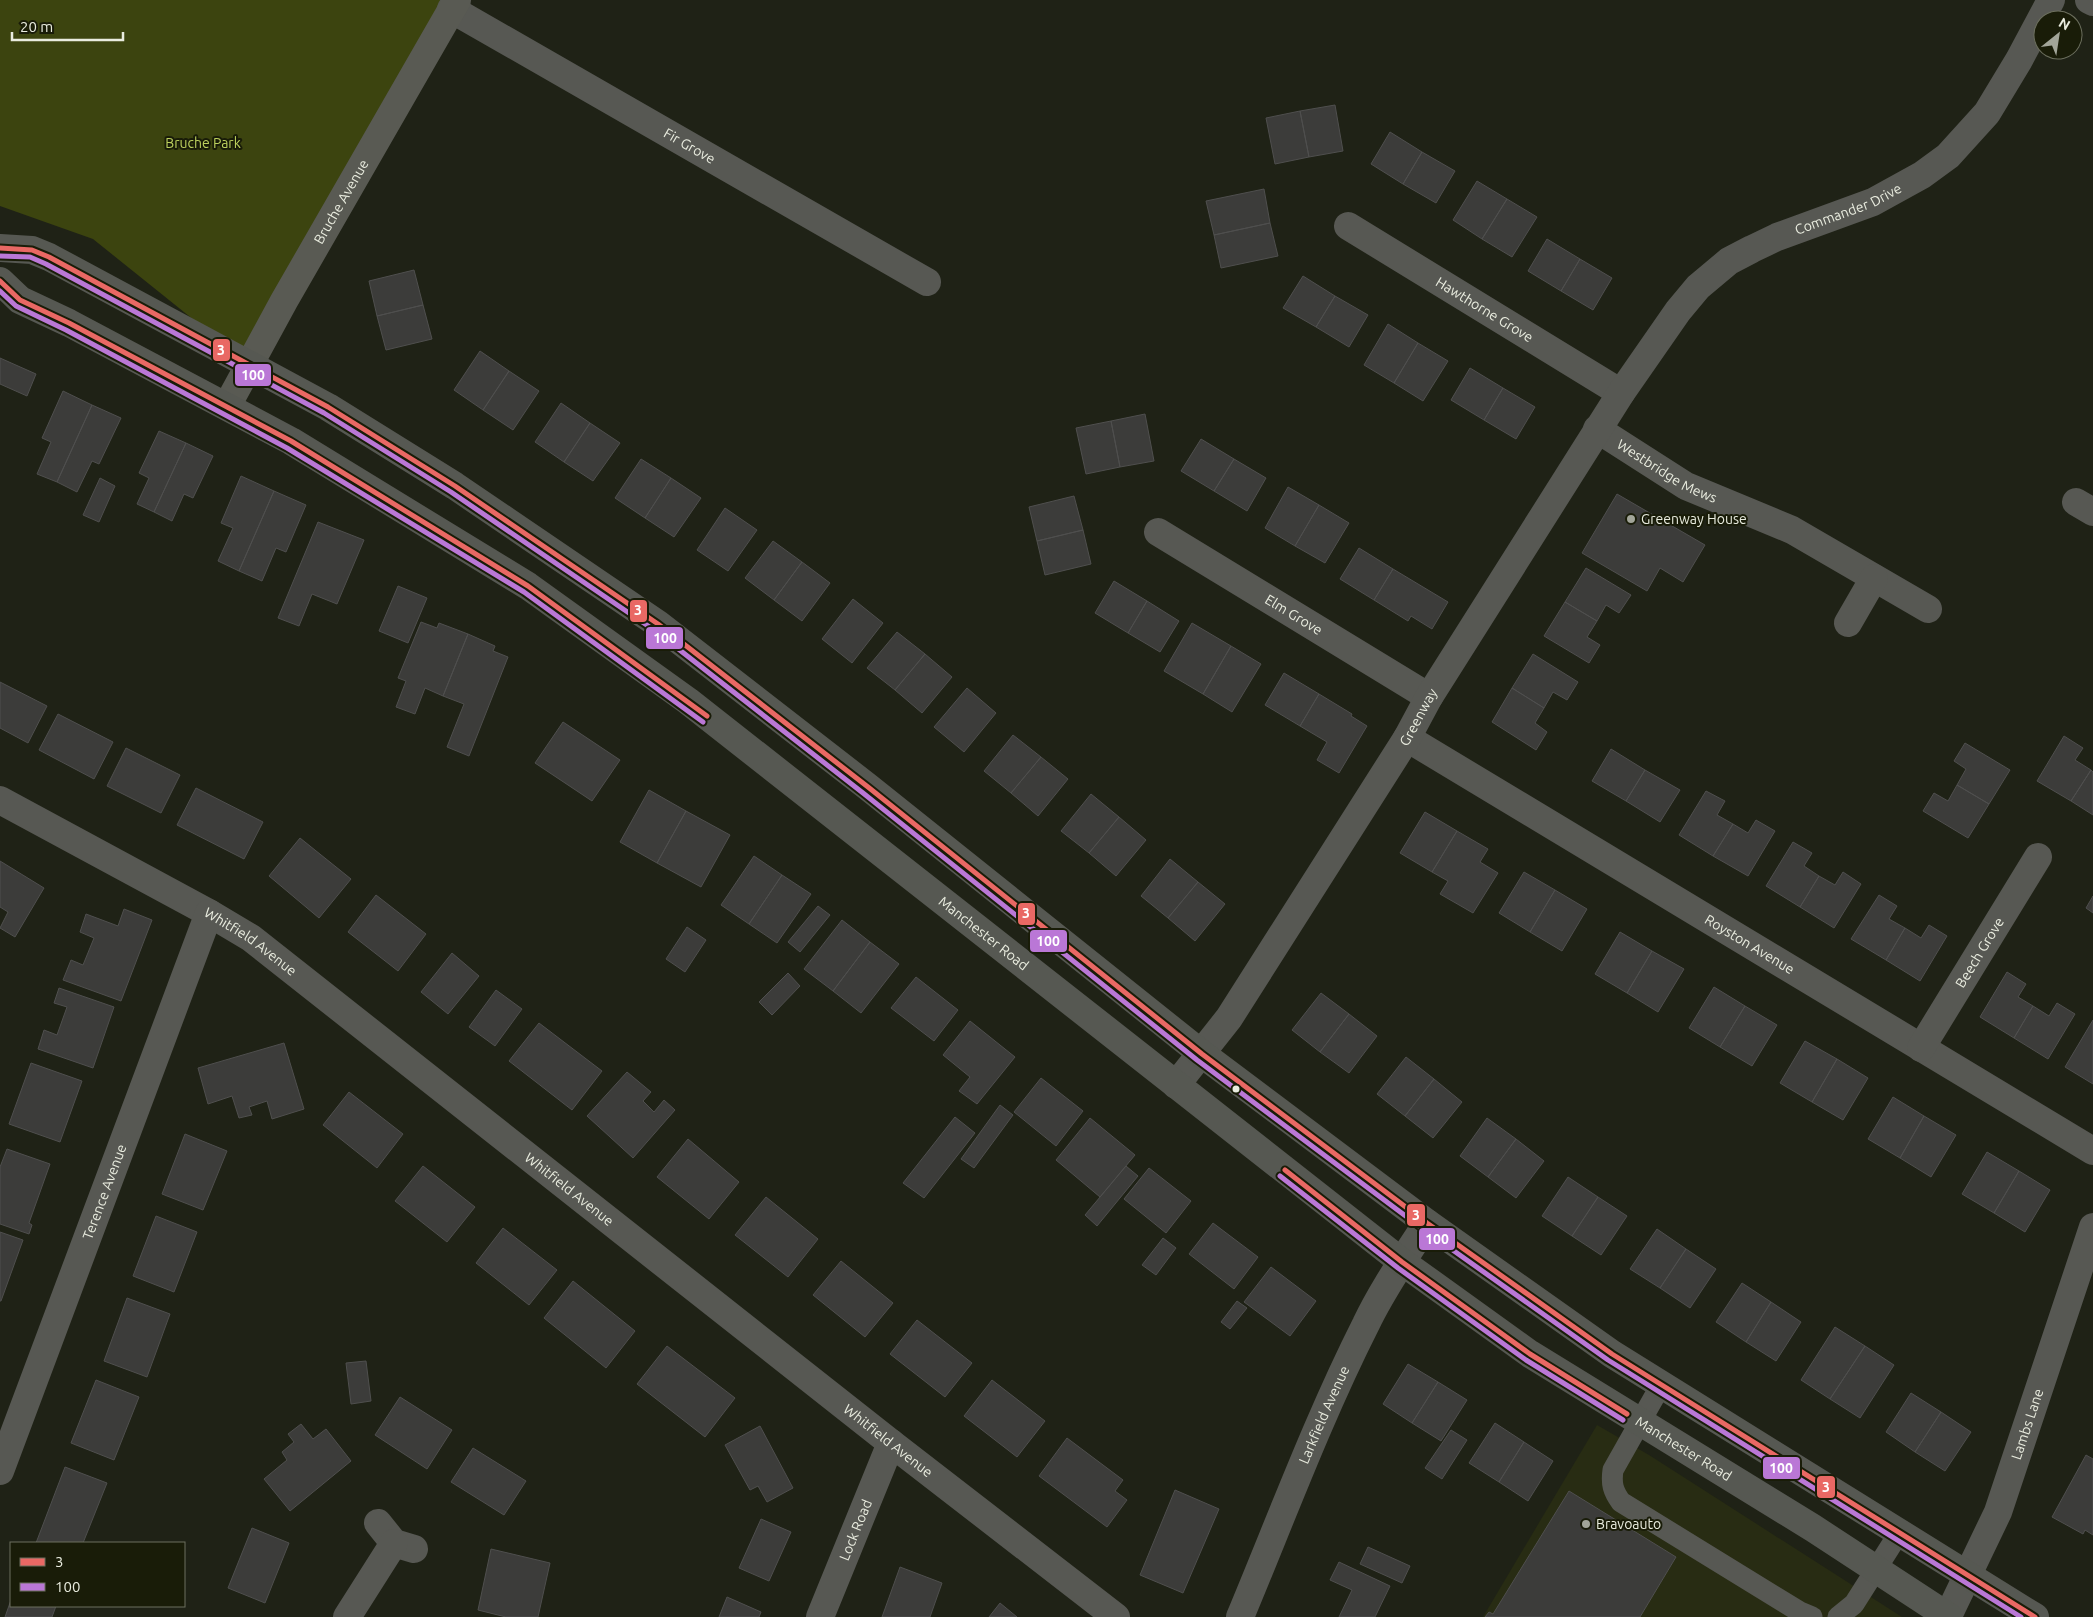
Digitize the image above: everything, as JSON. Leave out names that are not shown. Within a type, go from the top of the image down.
[{"type":"main road","points":[[0,248],[32,250],[49,257],[328,407],[455,486],[658,624],[860,781],[1202,1054],[1427,1223],[1612,1354],[2034,1617]]},
{"type":"main road","name":"Manchester Road","points":[[0,280],[20,300],[69,323],[291,441],[528,586],[664,684],[1402,1262],[1530,1354],[1876,1569],[1948,1617]]},
{"type":"street","name":"Commander Drive","points":[[1621,393],[1678,311],[1698,287],[1729,261],[1777,237],[1873,202],[1922,175],[1948,156],[1986,113],[2019,60],[2051,0]]},
{"type":"street","points":[[2089,0],[2093,2]]},
{"type":"street","name":"Fir Grove","points":[[454,5],[927,282]]},
{"type":"street","name":"Bruche Avenue","points":[[227,406],[330,220],[454,5]]},
{"type":"street","name":"Hawthorne Grove","points":[[1348,226],[1621,393]]},
{"type":"street","name":"Greenway","points":[[1176,1085],[1229,1018],[1407,738],[1429,697],[1621,393]]},
{"type":"street","name":"Westbridge Mews","points":[[1597,429],[1686,486],[1792,530],[1928,609]]},
{"type":"street","name":"Elm Grove","points":[[1158,532],[1429,697]]},
{"type":"street","points":[[1848,623],[1874,578]]},
{"type":"street","name":"Royston Avenue","points":[[1407,738],[2093,1151]]},
{"type":"street","name":"Whitfield Avenue","points":[[0,800],[209,913],[251,938],[891,1443],[1116,1617]]},
{"type":"street","name":"Beech Grove","points":[[1921,1048],[2038,857]]},
{"type":"street","name":"Terence Avenue","points":[[0,1471],[209,913]]},
{"type":"street","name":"Larkfield Avenue","points":[[1240,1617],[1366,1323],[1427,1223]]},
{"type":"street","name":"Lambs Lane","points":[[1948,1617],[1998,1512],[2093,1227]]},
{"type":"street","name":"Lock Road","points":[[820,1617],[891,1443]]},
{"type":"street","points":[[347,1617],[395,1538]]},
{"type":"lane","points":[[1661,1385],[1613,1470],[1611,1482],[1614,1493],[1621,1502],[1800,1612],[1812,1617]]},
{"type":"lane","points":[[1838,1617],[1854,1604],[1899,1533]]},
{"type":"shaded area","points":[[1597,1425],[1649,1455],[1902,1617],[1483,1617]]},
{"type":"green space","name":"Bruche Park","points":[[0,0],[457,0],[240,357],[93,239],[0,206]]},
{"type":"building","points":[[1335,105],[1343,151],[1309,157],[1300,111]]},
{"type":"building","points":[[1300,111],[1309,157],[1275,164],[1266,118]]},
{"type":"building","points":[[1390,132],[1422,152],[1403,184],[1371,164]]},
{"type":"building","points":[[1422,152],[1455,171],[1436,203],[1403,184]]},
{"type":"building","points":[[1477,181],[1507,199],[1482,239],[1453,220]]},
{"type":"building","points":[[1264,189],[1270,223],[1214,235],[1206,201]]},
{"type":"building","points":[[1507,199],[1537,217],[1512,257],[1482,239]]},
{"type":"building","points":[[1270,223],[1278,256],[1221,268],[1214,235]]},
{"type":"building","points":[[1547,239],[1580,259],[1561,291],[1528,271]]},
{"type":"building","points":[[1580,259],[1612,278],[1593,310],[1561,291]]},
{"type":"building","points":[[414,270],[423,305],[377,316],[369,281]]},
{"type":"building","points":[[1303,276],[1335,296],[1316,327],[1283,308]]},
{"type":"building","points":[[1335,296],[1368,315],[1349,347],[1316,327]]},
{"type":"building","points":[[423,305],[432,339],[386,350],[377,316]]},
{"type":"building","points":[[1388,324],[1418,343],[1394,383],[1364,365]]},
{"type":"building","points":[[1418,343],[1448,361],[1423,401],[1394,383]]},
{"type":"building","points":[[480,351],[509,371],[483,410],[454,390]]},
{"type":"building","points":[[0,358],[36,374],[27,396],[0,384]]},
{"type":"building","points":[[1470,368],[1503,388],[1484,420],[1451,400]]},
{"type":"building","points":[[509,371],[539,391],[513,430],[483,410]]},
{"type":"building","points":[[1503,388],[1535,407],[1516,439],[1484,420]]},
{"type":"building","points":[[63,391],[92,405],[57,482],[37,474],[51,442],[42,438]]},
{"type":"building","points":[[561,403],[590,423],[564,462],[535,442]]},
{"type":"building","points":[[92,405],[121,418],[99,464],[92,461],[77,492],[57,482]]},
{"type":"building","points":[[1145,414],[1154,461],[1120,467],[1111,421]]},
{"type":"building","points":[[1111,421],[1120,467],[1086,474],[1076,428]]},
{"type":"building","points":[[590,423],[620,443],[593,481],[564,462]]},
{"type":"building","points":[[159,431],[186,443],[154,512],[137,504],[149,478],[139,473]]},
{"type":"building","points":[[1201,439],[1234,459],[1214,491],[1181,471]]},
{"type":"building","points":[[186,443],[213,456],[193,498],[184,494],[172,521],[154,512]]},
{"type":"building","points":[[641,459],[671,478],[645,518],[615,498]]},
{"type":"building","points":[[1234,459],[1266,478],[1247,511],[1214,491]]},
{"type":"building","points":[[241,476],[274,491],[239,571],[218,561],[233,528],[221,523]]},
{"type":"building","points":[[100,478],[115,486],[99,522],[83,515]]},
{"type":"building","points":[[671,478],[701,498],[674,537],[645,518]]},
{"type":"building","points":[[1288,487],[1319,505],[1295,546],[1265,528]]},
{"type":"building","points":[[274,491],[306,505],[286,552],[276,548],[262,581],[239,571]]},
{"type":"building","name":"Greenway House","points":[[1617,494],[1705,545],[1683,582],[1660,568],[1647,591],[1582,553]]},
{"type":"building","points":[[1074,496],[1083,530],[1037,541],[1029,507]]},
{"type":"building","points":[[1319,505],[1349,523],[1325,563],[1295,546]]},
{"type":"building","points":[[725,508],[757,530],[728,571],[697,550]]},
{"type":"building","points":[[318,522],[364,540],[337,604],[312,594],[299,626],[278,618]]},
{"type":"building","points":[[1083,530],[1091,564],[1045,575],[1037,541]]},
{"type":"building","points":[[773,541],[802,562],[774,600],[745,578]]},
{"type":"building","points":[[1359,548],[1393,569],[1374,600],[1340,579]]},
{"type":"building","points":[[802,562],[830,583],[802,621],[774,600]]},
{"type":"building","points":[[1586,568],[1631,595],[1619,613],[1606,605],[1597,621],[1565,602]]},
{"type":"building","points":[[1393,569],[1448,602],[1432,629],[1411,616],[1408,621],[1374,600]]},
{"type":"building","points":[[1114,581],[1147,601],[1128,633],[1095,613]]},
{"type":"building","points":[[398,586],[427,598],[408,643],[379,631]]},
{"type":"building","points":[[853,599],[883,623],[852,663],[822,639]]},
{"type":"building","points":[[1147,601],[1179,621],[1160,652],[1128,633]]},
{"type":"building","points":[[1565,602],[1597,621],[1587,637],[1600,645],[1589,663],[1544,636]]},
{"type":"building","points":[[421,622],[437,628],[439,623],[468,634],[443,696],[425,688],[415,714],[396,707],[406,681],[398,678]]},
{"type":"building","points":[[1192,623],[1231,646],[1203,694],[1164,671]]},
{"type":"building","points":[[897,632],[925,654],[895,690],[867,668]]},
{"type":"building","points":[[468,634],[495,646],[493,651],[508,657],[469,756],[447,747],[464,704],[443,696]]},
{"type":"building","points":[[1231,646],[1261,664],[1232,712],[1203,694]]},
{"type":"building","points":[[925,654],[952,677],[922,713],[895,690]]},
{"type":"building","points":[[1533,654],[1578,682],[1567,700],[1553,692],[1544,708],[1512,688]]},
{"type":"building","points":[[1284,673],[1319,694],[1300,726],[1265,705]]},
{"type":"building","points":[[0,682],[47,706],[28,743],[0,728]]},
{"type":"building","points":[[967,688],[996,713],[964,752],[934,727]]},
{"type":"building","points":[[1512,688],[1544,708],[1535,723],[1547,732],[1536,750],[1492,722]]},
{"type":"building","points":[[1319,694],[1352,714],[1351,716],[1367,726],[1339,773],[1317,760],[1327,742],[1300,726]]},
{"type":"building","points":[[58,714],[113,742],[94,779],[39,750]]},
{"type":"building","points":[[563,722],[620,760],[592,801],[535,763]]},
{"type":"building","points":[[1013,735],[1041,757],[1011,793],[984,771]]},
{"type":"building","points":[[2064,736],[2083,748],[2075,760],[2091,770],[2071,801],[2037,781]]},
{"type":"building","points":[[1965,743],[2010,770],[1989,804],[1957,785],[1966,769],[1954,761]]},
{"type":"building","points":[[126,748],[180,775],[161,813],[107,786]]},
{"type":"building","points":[[1611,749],[1645,770],[1626,801],[1592,781]]},
{"type":"building","points":[[1041,757],[1068,779],[1038,816],[1011,793]]},
{"type":"building","points":[[1645,770],[1680,790],[1660,822],[1626,801]]},
{"type":"building","points":[[2091,770],[2093,772],[2093,815],[2071,801]]},
{"type":"building","points":[[1957,785],[1989,804],[1968,838],[1923,811],[1934,793],[1948,801]]},
{"type":"building","points":[[196,788],[263,822],[244,859],[177,825]]},
{"type":"building","points":[[649,790],[686,811],[657,863],[620,842]]},
{"type":"building","points":[[1706,791],[1725,801],[1717,815],[1733,824],[1713,856],[1679,835]]},
{"type":"building","points":[[1091,794],[1119,817],[1089,853],[1061,831]]},
{"type":"building","points":[[686,811],[730,835],[701,887],[657,863]]},
{"type":"building","points":[[1425,812],[1457,831],[1432,872],[1400,853]]},
{"type":"building","points":[[1119,817],[1146,840],[1116,876],[1089,853]]},
{"type":"building","points":[[1756,820],[1775,831],[1748,876],[1713,856],[1733,824],[1748,833]]},
{"type":"building","points":[[1457,831],[1488,849],[1480,862],[1498,873],[1473,913],[1440,894],[1448,881],[1432,872]]},
{"type":"building","points":[[300,838],[351,879],[319,918],[269,876]]},
{"type":"building","points":[[1793,842],[1812,853],[1804,866],[1819,876],[1800,907],[1766,886]]},
{"type":"building","points":[[754,856],[782,875],[749,924],[721,905]]},
{"type":"building","points":[[1170,859],[1198,882],[1168,918],[1141,896]]},
{"type":"building","points":[[0,861],[44,888],[15,937],[0,928],[8,912],[0,907]]},
{"type":"building","points":[[1524,872],[1555,890],[1530,932],[1499,913]]},
{"type":"building","points":[[1843,872],[1861,884],[1834,928],[1800,907],[1819,876],[1835,885]]},
{"type":"building","points":[[782,875],[811,894],[777,943],[749,924]]},
{"type":"building","points":[[1198,882],[1225,904],[1195,941],[1168,918]]},
{"type":"building","points":[[1555,890],[1587,909],[1562,951],[1530,932]]},
{"type":"building","points":[[376,895],[426,934],[398,971],[348,932]]},
{"type":"building","points":[[1879,895],[1897,906],[1889,919],[1905,928],[1886,960],[1851,939]]},
{"type":"building","points":[[2093,896],[2093,913],[2086,908]]},
{"type":"building","points":[[818,906],[830,915],[800,952],[788,942]]},
{"type":"building","points":[[124,909],[152,920],[121,1001],[63,980],[71,960],[83,965],[94,938],[80,932],[86,914],[118,926]]},
{"type":"building","points":[[842,920],[870,942],[833,991],[804,969]]},
{"type":"building","points":[[1929,925],[1947,936],[1920,981],[1886,960],[1905,928],[1921,938]]},
{"type":"building","points":[[687,927],[706,940],[685,972],[666,959]]},
{"type":"building","points":[[1620,932],[1652,951],[1627,993],[1595,974]]},
{"type":"building","points":[[870,942],[899,964],[861,1013],[833,991]]},
{"type":"building","points":[[1652,951],[1684,969],[1658,1012],[1627,993]]},
{"type":"building","points":[[452,953],[479,976],[448,1014],[421,992]]},
{"type":"building","points":[[2007,972],[2026,984],[2018,997],[2033,1006],[2014,1038],[1980,1017]]},
{"type":"building","points":[[788,973],[800,986],[772,1015],[759,1002]]},
{"type":"building","points":[[916,977],[958,1010],[934,1041],[891,1008]]},
{"type":"building","points":[[1714,987],[1745,1006],[1720,1047],[1689,1028]]},
{"type":"building","points":[[59,988],[114,1007],[93,1068],[38,1049],[44,1030],[57,1035],[67,1007],[54,1003]]},
{"type":"building","points":[[496,990],[522,1009],[495,1046],[469,1027]]},
{"type":"building","points":[[1321,993],[1349,1014],[1320,1052],[1292,1030]]},
{"type":"building","points":[[2057,1003],[2075,1014],[2048,1059],[2014,1038],[2033,1006],[2049,1016]]},
{"type":"building","points":[[1745,1006],[1777,1025],[1752,1066],[1720,1047]]},
{"type":"building","points":[[1349,1014],[1377,1036],[1349,1073],[1320,1052]]},
{"type":"building","points":[[2093,1020],[2093,1084],[2065,1067]]},
{"type":"building","points":[[970,1021],[1015,1057],[977,1104],[959,1091],[970,1077],[943,1055]]},
{"type":"building","points":[[539,1023],[602,1071],[572,1110],[509,1061]]},
{"type":"building","points":[[1805,1041],[1837,1059],[1812,1102],[1780,1083]]},
{"type":"building","points":[[284,1043],[304,1109],[272,1119],[267,1101],[249,1107],[252,1115],[239,1118],[232,1096],[208,1104],[198,1068]]},
{"type":"building","points":[[1406,1057],[1434,1079],[1405,1116],[1377,1094]]},
{"type":"building","points":[[1837,1059],[1868,1078],[1843,1120],[1812,1102]]},
{"type":"building","points":[[31,1063],[82,1081],[60,1142],[9,1124]]},
{"type":"building","points":[[627,1072],[651,1092],[643,1101],[654,1112],[664,1100],[675,1110],[633,1158],[587,1116]]},
{"type":"building","points":[[1041,1078],[1083,1111],[1056,1146],[1014,1112]]},
{"type":"building","points":[[1434,1079],[1462,1102],[1433,1138],[1405,1116]]},
{"type":"building","points":[[349,1092],[403,1134],[377,1168],[323,1125]]},
{"type":"building","points":[[1893,1097],[1924,1116],[1900,1158],[1868,1139]]},
{"type":"building","points":[[1000,1105],[1013,1115],[974,1168],[961,1159]]},
{"type":"building","points":[[1924,1116],[1956,1135],[1931,1177],[1900,1158]]},
{"type":"building","points":[[955,1117],[975,1133],[924,1198],[903,1183]]},
{"type":"building","points":[[1090,1118],[1135,1155],[1100,1197],[1056,1160]]},
{"type":"building","points":[[1487,1118],[1516,1139],[1488,1177],[1460,1156]]},
{"type":"building","points":[[185,1134],[227,1151],[203,1210],[162,1194]]},
{"type":"building","points":[[688,1139],[739,1182],[709,1219],[657,1177]]},
{"type":"building","points":[[1516,1139],[1544,1161],[1516,1198],[1488,1177]]},
{"type":"building","points":[[7,1149],[50,1164],[29,1223],[32,1225],[29,1234],[0,1224],[0,1167]]},
{"type":"building","points":[[1987,1152],[2019,1171],[1994,1213],[1962,1194]]},
{"type":"building","points":[[423,1166],[475,1207],[447,1242],[395,1201]]},
{"type":"building","points":[[1126,1166],[1138,1176],[1097,1226],[1085,1215]]},
{"type":"building","points":[[1149,1168],[1191,1201],[1166,1233],[1124,1199]]},
{"type":"building","points":[[2019,1171],[2050,1190],[2025,1232],[1994,1213]]},
{"type":"building","points":[[1568,1177],[1598,1197],[1572,1236],[1542,1216]]},
{"type":"building","points":[[766,1197],[818,1239],[788,1277],[735,1235]]},
{"type":"building","points":[[1598,1197],[1627,1216],[1601,1255],[1572,1236]]},
{"type":"building","points":[[156,1216],[197,1232],[174,1292],[133,1276]]},
{"type":"building","points":[[1213,1223],[1258,1257],[1234,1289],[1189,1254]]},
{"type":"building","points":[[503,1228],[557,1270],[529,1305],[476,1263]]},
{"type":"building","points":[[1657,1229],[1686,1249],[1660,1288],[1630,1269]]},
{"type":"building","points":[[0,1232],[23,1240],[1,1301],[0,1301]]},
{"type":"building","points":[[1163,1238],[1176,1248],[1156,1275],[1142,1265]]},
{"type":"building","points":[[1686,1249],[1716,1269],[1690,1308],[1660,1288]]},
{"type":"building","points":[[841,1261],[893,1303],[865,1337],[813,1295]]},
{"type":"building","points":[[1271,1267],[1316,1301],[1290,1336],[1244,1302]]},
{"type":"building","points":[[573,1281],[635,1331],[606,1368],[544,1318]]},
{"type":"building","points":[[1742,1283],[1771,1302],[1746,1342],[1716,1322]]},
{"type":"building","points":[[127,1298],[170,1314],[147,1377],[104,1361]]},
{"type":"building","points":[[1237,1301],[1247,1308],[1230,1329],[1221,1322]]},
{"type":"building","points":[[1771,1302],[1801,1322],[1776,1361],[1746,1342]]},
{"type":"building","points":[[917,1320],[972,1363],[945,1397],[890,1354]]},
{"type":"building","points":[[1835,1327],[1865,1346],[1830,1399],[1801,1380]]},
{"type":"building","points":[[667,1346],[735,1398],[705,1437],[637,1384]]},
{"type":"building","points":[[1865,1346],[1894,1365],[1860,1418],[1830,1399]]},
{"type":"building","points":[[366,1361],[371,1401],[351,1404],[346,1363]]},
{"type":"building","points":[[1408,1364],[1438,1382],[1412,1423],[1383,1404]]},
{"type":"building","points":[[96,1380],[139,1397],[114,1460],[71,1443]]},
{"type":"building","points":[[992,1380],[1045,1421],[1017,1457],[964,1416]]},
{"type":"building","points":[[1438,1382],[1467,1400],[1441,1441],[1412,1423]]},
{"type":"building","points":[[1911,1393],[1941,1412],[1915,1452],[1886,1432]]},
{"type":"building","points":[[400,1397],[452,1430],[427,1469],[375,1435]]},
{"type":"building","points":[[1941,1412],[1971,1432],[1945,1471],[1915,1452]]},
{"type":"building","points":[[1495,1423],[1524,1442],[1499,1482],[1469,1463]]},
{"type":"building","points":[[301,1424],[313,1439],[326,1429],[351,1461],[290,1511],[264,1479],[287,1460],[282,1452],[294,1442],[288,1434]]},
{"type":"building","points":[[760,1426],[793,1488],[767,1502],[758,1486],[750,1490],[725,1445]]},
{"type":"building","points":[[1451,1430],[1467,1440],[1442,1479],[1425,1468]]},
{"type":"building","points":[[1067,1438],[1123,1480],[1115,1491],[1127,1500],[1107,1527],[1039,1476]]},
{"type":"building","points":[[1524,1442],[1553,1461],[1528,1501],[1499,1482]]},
{"type":"building","points":[[473,1448],[526,1481],[504,1515],[451,1482]]},
{"type":"building","points":[[2086,1455],[2093,1459],[2093,1535],[2085,1530],[2083,1534],[2052,1517]]},
{"type":"building","points":[[65,1467],[107,1483],[83,1542],[36,1542]]},
{"type":"building","points":[[1175,1490],[1219,1509],[1183,1593],[1140,1575]]},
{"type":"building","name":"Bravoauto","points":[[1569,1491],[1676,1557],[1640,1617],[1485,1617],[1489,1612],[1493,1614]]},
{"type":"building","points":[[761,1519],[791,1532],[769,1581],[739,1568]]},
{"type":"building","points":[[252,1528],[289,1543],[265,1603],[228,1588]]},
{"type":"building","points":[[1368,1547],[1410,1566],[1402,1583],[1360,1564]]},
{"type":"building","points":[[491,1549],[550,1563],[538,1617],[506,1617],[478,1610]]},
{"type":"building","points":[[1339,1562],[1390,1586],[1375,1617],[1339,1617],[1352,1590],[1330,1580]]},
{"type":"building","points":[[900,1567],[942,1583],[930,1617],[882,1617]]},
{"type":"building","points":[[727,1597],[761,1612],[759,1617],[719,1617]]},
{"type":"building","points":[[10,1603],[10,1607],[56,1607],[52,1617],[5,1617]]},
{"type":"building","points":[[1000,1603],[1017,1617],[989,1617]]},
{"type":"transit line","name":"3","points":[[0,248],[32,250],[49,257],[328,407],[455,486],[658,624],[868,787],[1202,1054],[1427,1223],[1612,1354],[2035,1617]]},
{"type":"transit line","name":"100","points":[[0,256],[30,257],[46,264],[324,413],[451,492],[654,630],[863,793],[1197,1060],[1423,1229],[1608,1360],[2021,1617]]},
{"type":"transit line","name":"3","points":[[0,281],[20,300],[69,323],[291,441],[528,586],[707,716]]},
{"type":"transit line","name":"100","points":[[0,291],[16,306],[66,330],[287,448],[524,592],[703,722]]},
{"type":"transit line","name":"3","points":[[1285,1170],[1402,1262],[1530,1354],[1627,1414]]},
{"type":"transit line","name":"100","points":[[1280,1176],[1398,1268],[1526,1360],[1623,1420]]},
{"type":"place","name":"Greenway House","points":[[1631,519]]},
{"type":"place","name":"Bravoauto","points":[[1586,1524]]}]
